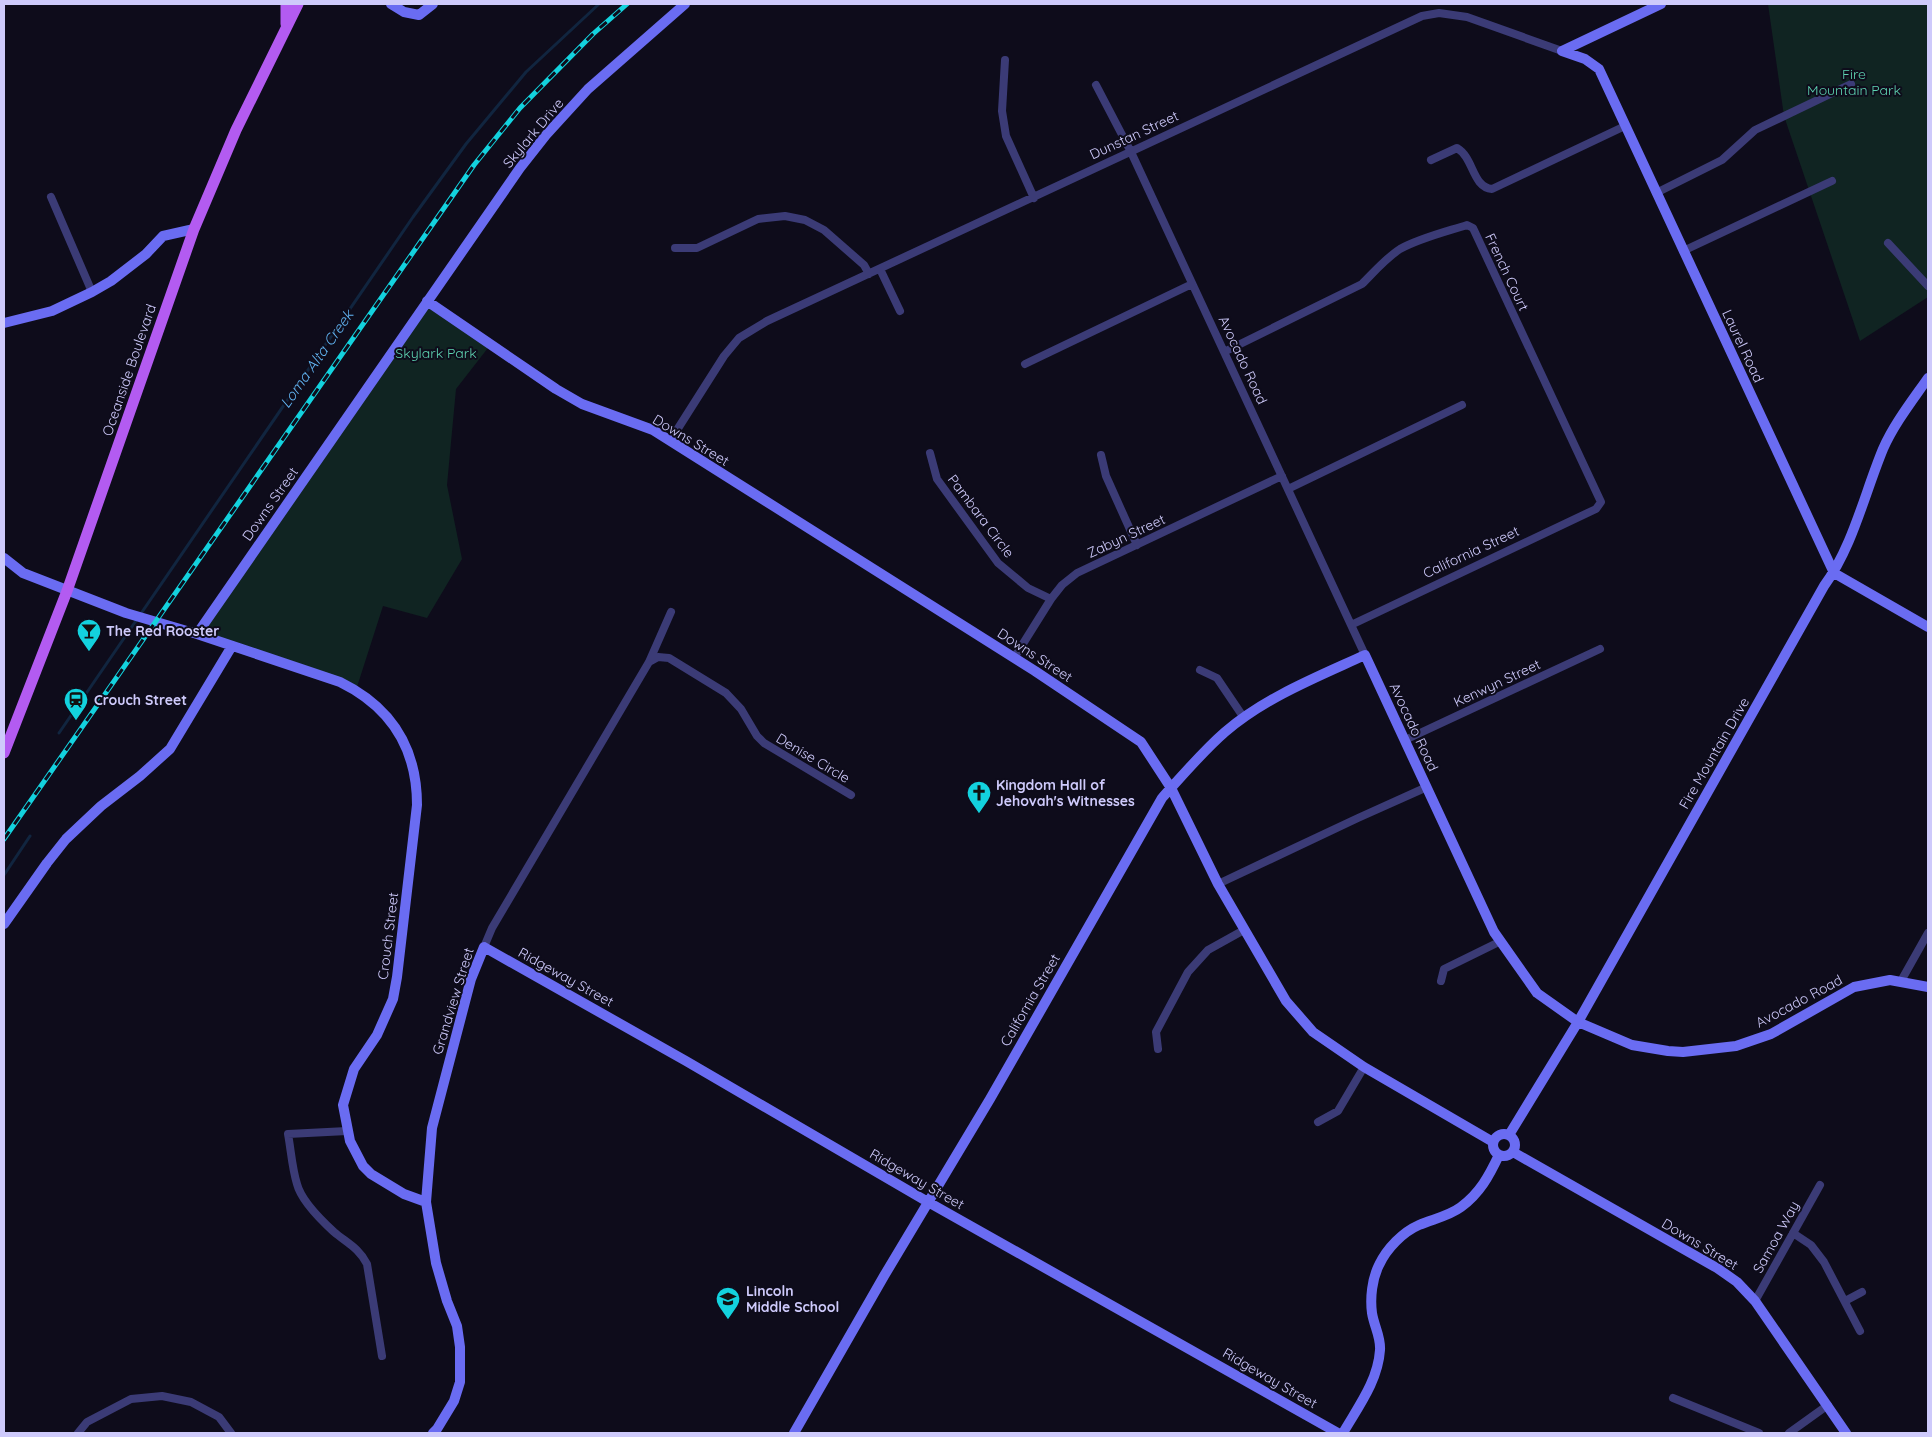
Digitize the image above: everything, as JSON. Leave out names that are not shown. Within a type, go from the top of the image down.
[{"type":"main road","points":[[286,4],[286,26]]},
{"type":"main road","name":"Oceanside Boulevard","points":[[4,753],[67,591],[194,229],[229,144],[298,4]]},
{"type":"main road","points":[[391,4],[404,12],[419,15],[433,4]]},
{"type":"main road","name":"Skylark Drive","points":[[427,301],[520,168],[546,135],[588,90],[685,4]]},
{"type":"main road","points":[[1562,51],[1661,4]]},
{"type":"main road","name":"Laurel Road","points":[[1562,51],[1585,59],[1599,69],[1834,573]]},
{"type":"main road","points":[[4,323],[52,311],[92,292],[111,281],[146,254],[163,236],[194,229]]},
{"type":"main road","name":"Downs Street","points":[[197,634],[427,301],[582,404],[654,430],[1014,658],[1141,742],[1171,788],[1218,884],[1244,930],[1286,1000],[1313,1032],[1364,1067],[1493,1142]]},
{"type":"main road","name":"Fire Mountain Drive","points":[[1509,1135],[1578,1022],[1824,586],[1834,573],[1864,504],[1884,448],[1901,417],[1928,378]]},
{"type":"main road","name":"Crouch Street","points":[[4,558],[23,572],[126,613],[197,634],[340,682],[356,690],[386,714],[402,738],[411,758],[417,788],[418,805],[398,978],[393,999],[377,1035],[354,1069],[343,1105],[350,1141],[364,1166],[371,1174],[404,1194],[426,1202]]},
{"type":"main road","points":[[1834,573],[1928,627]]},
{"type":"main road","points":[[4,924],[66,839],[101,806],[140,776],[170,749],[232,646]]},
{"type":"main road","name":"Avocado Road","points":[[1365,654],[1494,932],[1537,993],[1578,1022],[1632,1045],[1683,1052],[1736,1046],[1771,1034],[1854,987],[1890,980],[1928,987]]},
{"type":"main road","name":"California Street","points":[[794,1433],[990,1099],[1162,798],[1191,765],[1224,733],[1244,718],[1282,693],[1365,654]]},
{"type":"main road","points":[[4,730],[15,725]]},
{"type":"main road","name":"Grandview Street","points":[[433,1433],[454,1401],[460,1382],[460,1347],[457,1326],[447,1301],[436,1263],[426,1202],[432,1128],[471,979],[484,947]]},
{"type":"main road","name":"Ridgeway Street","points":[[484,947],[710,1075],[928,1202],[1338,1433]]},
{"type":"main road","points":[[1501,1134],[1509,1135],[1514,1141],[1513,1152],[1506,1156],[1499,1155],[1494,1150],[1493,1142],[1501,1134]]},
{"type":"main road","name":"Downs Street","points":[[1513,1152],[1718,1268],[1737,1282],[1755,1301],[1846,1433]]},
{"type":"main road","points":[[1343,1433],[1374,1380],[1376,1373],[1380,1350],[1379,1332],[1372,1314],[1372,1287],[1378,1266],[1386,1253],[1401,1237],[1418,1226],[1461,1208],[1487,1182],[1499,1155]]},
{"type":"street","name":"Dunstan Street","points":[[670,441],[724,356],[739,338],[768,321],[1422,16],[1439,13],[1467,17],[1562,51]]},
{"type":"street","points":[[1005,60],[1002,111],[1006,136],[1034,198]]},
{"type":"street","points":[[1656,193],[1722,160],[1756,130],[1851,84]]},
{"type":"street","name":"Avocado Road","points":[[1096,85],[1131,152],[1365,654]]},
{"type":"street","points":[[1431,160],[1457,148],[1464,152],[1479,183],[1485,188],[1492,189],[1625,126]]},
{"type":"street","points":[[1684,251],[1832,181]]},
{"type":"street","points":[[51,197],[92,292]]},
{"type":"street","points":[[675,248],[697,248],[758,219],[785,216],[805,220],[824,230],[864,264],[869,274]]},
{"type":"street","name":"French Court","points":[[1224,352],[1362,284],[1378,267],[1399,250],[1416,242],[1467,225],[1473,228],[1601,502]]},
{"type":"street","points":[[1888,242],[1928,286]]},
{"type":"street","points":[[880,268],[900,311]]},
{"type":"street","points":[[1025,364],[1192,284]]},
{"type":"street","points":[[1288,489],[1462,405]]},
{"type":"street","name":"Pambara Circle","points":[[930,453],[937,479],[998,563],[1028,588],[1051,599]]},
{"type":"street","points":[[1102,455],[1106,476],[1137,545]]},
{"type":"street","name":"Zabyn Street","points":[[1014,658],[1051,599],[1062,585],[1078,573],[1282,476]]},
{"type":"street","name":"California Street","points":[[1351,625],[1596,508],[1601,502]]},
{"type":"street","name":"Grandview Street","points":[[484,947],[492,928],[649,662],[671,612]]},
{"type":"street","name":"Kenwyn Street","points":[[1405,740],[1600,649]]},
{"type":"street","name":"Denise Circle","points":[[649,662],[658,657],[669,658],[726,693],[741,709],[757,736],[764,743],[851,795]]},
{"type":"street","points":[[1200,670],[1217,678],[1244,718]]},
{"type":"street","points":[[1218,884],[1427,787]]},
{"type":"street","points":[[1158,1048],[1156,1032],[1188,972],[1208,950],[1244,930]]},
{"type":"street","points":[[1901,981],[1928,933]]},
{"type":"street","points":[[1440,981],[1444,969],[1501,941]]},
{"type":"street","points":[[1318,1122],[1338,1110],[1364,1067]]},
{"type":"street","points":[[347,1131],[288,1134],[297,1185],[302,1195],[319,1218],[353,1245],[367,1264],[382,1356]]},
{"type":"street","name":"Samoa Way","points":[[1755,1301],[1820,1184]]},
{"type":"street","points":[[1793,1233],[1811,1245],[1824,1262],[1860,1331]]},
{"type":"street","points":[[1845,1302],[1862,1292]]},
{"type":"street","points":[[78,1433],[86,1422],[131,1399],[162,1396],[191,1402],[219,1417],[231,1433]]},
{"type":"street","points":[[1673,1398],[1759,1433]]},
{"type":"street","points":[[1789,1433],[1828,1406]]},
{"type":"green space","name":"Fire Mountain Park","points":[[1768,4],[1928,4],[1928,297],[1860,341],[1784,116]]},
{"type":"green space","name":"Skylark Park","points":[[428,301],[491,344],[456,389],[447,485],[462,559],[427,618],[383,606],[356,690],[197,634]]},
{"type":"waterway","name":"Loma Alta Creek","points":[[59,733],[413,217],[466,144],[526,72],[599,4]]},
{"type":"waterway","name":"Loma Alta Creek","points":[[4,875],[30,836]]},
{"type":"railway","points":[[4,839],[474,165],[520,108],[593,34],[627,4]]},
{"type":"place","name":"The Red Rooster","points":[[89,652]]},
{"type":"place","name":"Crouch Street","points":[[76,721]]},
{"type":"place","name":"Kingdom Hall of Jehovah's Witnesses","points":[[979,814]]},
{"type":"place","name":"Lincoln Middle School","points":[[728,1320]]}]
